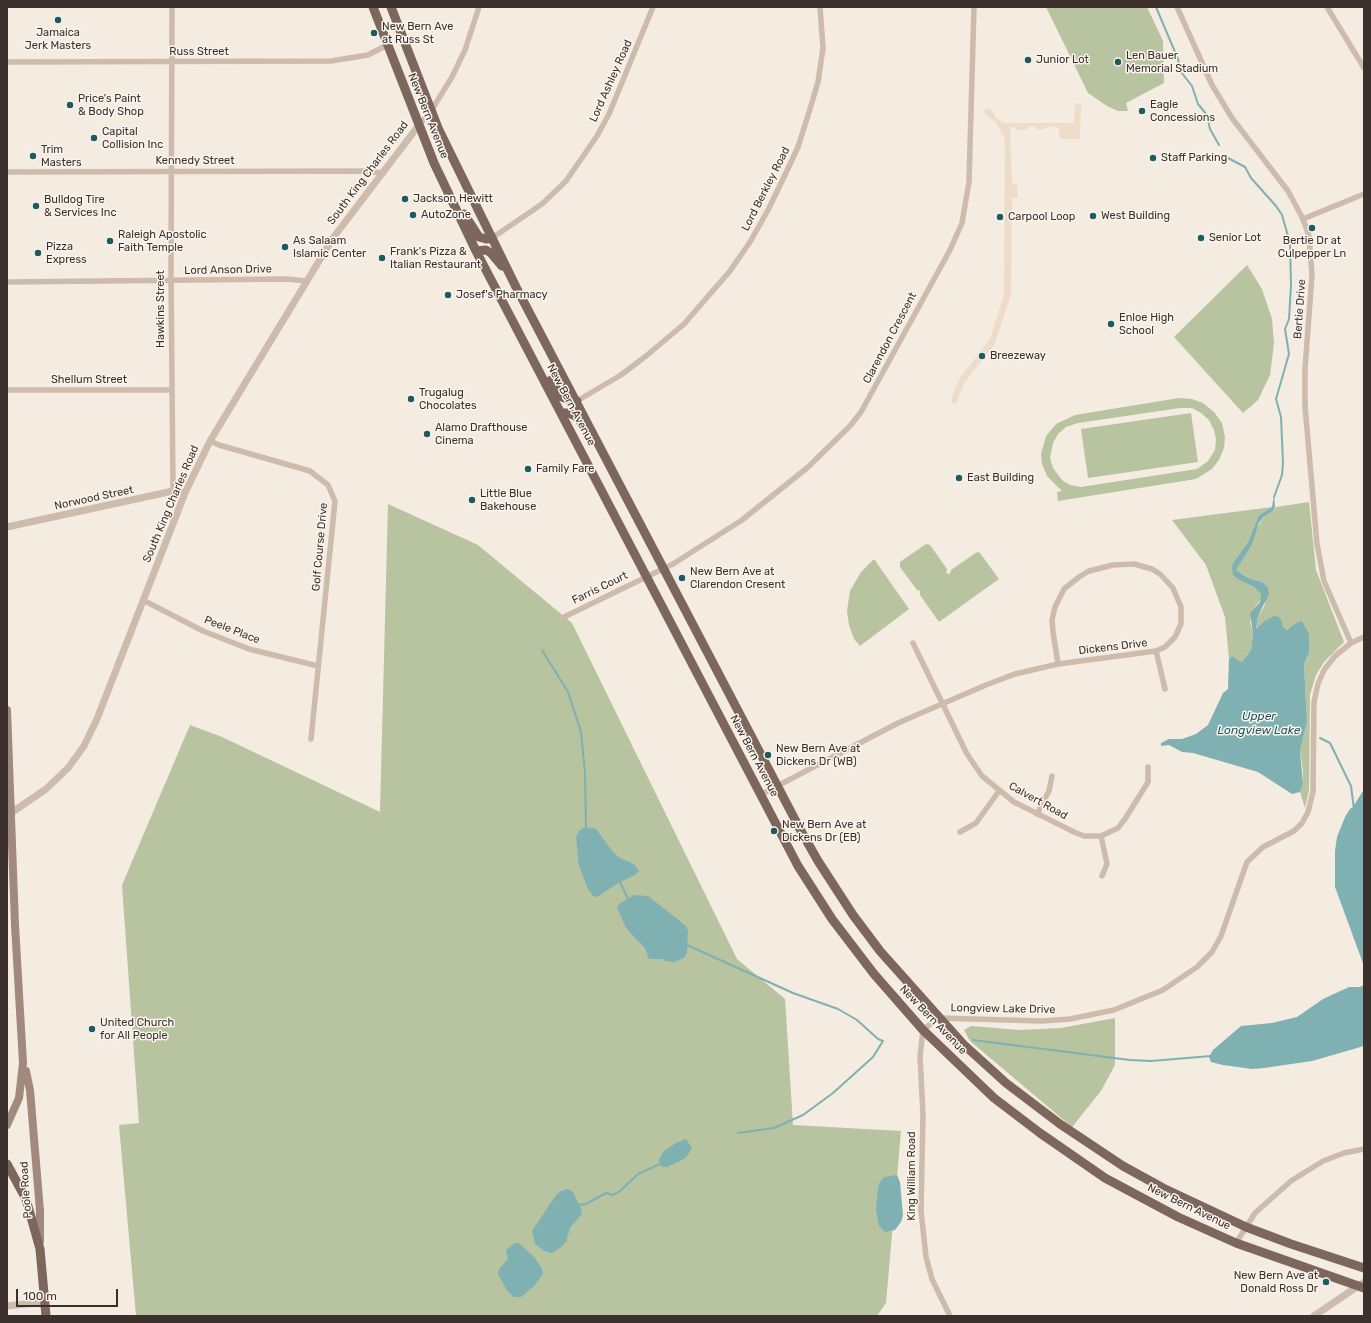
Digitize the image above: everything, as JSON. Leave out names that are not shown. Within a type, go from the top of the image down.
[{"type":"main road","name":"New Bern Avenue","points":[[373,7],[419,125],[476,250],[798,866],[832,918],[874,974],[922,1030],[994,1098],[1067,1153],[1105,1178],[1178,1217],[1236,1243],[1362,1286]]},
{"type":"main road","name":"New Bern Avenue","points":[[391,7],[443,140],[530,313],[777,786],[818,861],[853,915],[900,976],[963,1044],[1006,1083],[1060,1124],[1146,1179],[1246,1227],[1291,1244],[1364,1268]]},
{"type":"main road","points":[[448,191],[479,237],[486,239],[492,238]]},
{"type":"main road","points":[[476,250],[486,250],[491,253],[501,265],[530,313]]},
{"type":"main road","points":[[532,356],[562,397],[572,402],[577,401]]},
{"type":"main road","points":[[562,414],[569,413],[577,417],[603,458],[611,466]]},
{"type":"main road","name":"Poole Road","points":[[7,710],[15,933],[23,1063],[19,1098],[7,1126]]},
{"type":"main road","name":"Poole Road","points":[[23,1063],[30,1090],[40,1211],[40,1246],[46,1316]]},
{"type":"main road","points":[[7,1164],[26,1199],[40,1246]]},
{"type":"street","name":"Hawkins Street","points":[[172,7],[171,281],[173,491]]},
{"type":"street","points":[[419,125],[431,111],[452,77],[465,50],[479,7]]},
{"type":"street","name":"Lord Ashley Road","points":[[492,238],[548,198],[566,181],[581,160],[609,114],[653,7]]},
{"type":"street","name":"Lord Berkley Road","points":[[577,401],[621,376],[684,324],[730,272],[750,242],[798,147],[810,109],[818,82],[824,48],[820,7]]},
{"type":"street","name":"Clarendon Crescent","points":[[647,577],[742,520],[787,486],[850,426],[871,395],[950,250],[962,223],[969,182],[974,7]]},
{"type":"street","name":"Bertie Drive","points":[[1177,7],[1212,85],[1232,118],[1288,190],[1303,219],[1309,236],[1312,264],[1305,389],[1317,544],[1324,581],[1352,643]]},
{"type":"street","points":[[1327,7],[1364,68]]},
{"type":"street","name":"Russ Street","points":[[7,62],[331,61],[368,55],[387,45]]},
{"type":"street","name":"South King Charles Road","points":[[11,813],[46,789],[68,768],[84,746],[97,719],[185,493],[210,440],[306,281],[345,221],[419,125]]},
{"type":"street","name":"Kennedy Street","points":[[7,172],[364,171],[383,173]]},
{"type":"street","points":[[1303,219],[1364,194]]},
{"type":"street","name":"Lord Anson Drive","points":[[7,282],[287,279],[306,281]]},
{"type":"street","name":"Shellum Street","points":[[7,390],[172,390]]},
{"type":"street","name":"Golf Course Drive","points":[[210,440],[219,445],[310,471],[328,485],[335,501],[335,516],[311,739]]},
{"type":"street","name":"Norwood Street","points":[[7,527],[173,491],[185,493]]},
{"type":"street","name":"Dickens Drive","points":[[760,795],[898,723],[1016,674],[1058,664],[1156,651],[1170,642],[1178,632],[1181,624],[1181,607],[1173,588],[1160,574],[1152,569],[1134,564],[1113,565],[1089,571],[1079,577],[1064,590],[1059,599],[1052,620],[1058,664]]},
{"type":"street","name":"Farris Court","points":[[562,618],[647,577]]},
{"type":"street","name":"Peele Place","points":[[143,600],[203,631],[249,649],[318,666]]},
{"type":"street","name":"Longview Lake Drive","points":[[922,1030],[938,1018],[1042,1021],[1070,1019],[1108,1012],[1125,1007],[1163,990],[1201,964],[1212,952],[1221,936],[1247,862],[1263,847],[1294,831],[1302,823],[1308,812],[1313,792],[1314,702],[1318,684],[1329,662],[1342,649],[1364,637]]},
{"type":"street","name":"Calvert Road","points":[[913,643],[974,766],[999,791],[1014,802],[1084,836],[1101,836]]},
{"type":"street","points":[[1156,651],[1165,689]]},
{"type":"street","points":[[1102,876],[1107,864],[1101,836],[1118,828],[1125,819],[1148,782],[1148,767]]},
{"type":"street","points":[[1037,814],[1049,791],[1052,776]]},
{"type":"street","points":[[960,832],[976,823],[999,791]]},
{"type":"street","name":"King William Road","points":[[922,1030],[920,1056],[922,1114],[921,1210],[926,1257],[932,1279],[950,1316]]},
{"type":"street","points":[[1236,1243],[1255,1212],[1300,1175],[1332,1157],[1364,1149]]},
{"type":"street","points":[[1314,1316],[1362,1286]]},
{"type":"street","points":[[7,1306],[45,1302]]},
{"type":"green space","name":"Len Bauer Memorial Stadium","points":[[1046,7],[1147,7],[1163,41],[1164,83],[1126,103],[1128,111],[1118,111],[1107,106],[1088,93]]},
{"type":"green space","points":[[1247,265],[1262,289],[1272,319],[1274,343],[1270,375],[1258,400],[1243,413],[1174,337]]},
{"type":"green space","points":[[1179,398],[1192,399],[1203,403],[1214,412],[1222,423],[1225,437],[1224,448],[1219,460],[1212,469],[1196,479],[1058,501],[1057,492],[1062,491],[1047,476],[1042,464],[1041,454],[1046,436],[1056,424],[1075,415]],"holes":[[[1180,408],[1192,408],[1209,420],[1214,430],[1216,440],[1215,450],[1208,461],[1197,469],[1081,487],[1070,485],[1062,480],[1053,468],[1050,458],[1053,443],[1058,434],[1066,427],[1078,423]]]},
{"type":"green space","points":[[1191,413],[1198,462],[1088,478],[1081,429]]},
{"type":"green space","points":[[1309,502],[1316,570],[1344,642],[1324,662],[1316,675],[1310,695],[1309,790],[1305,808],[1300,792],[1303,784],[1303,771],[1300,751],[1307,722],[1304,664],[1309,653],[1294,624],[1287,630],[1282,626],[1263,622],[1256,629],[1258,616],[1265,605],[1262,582],[1248,578],[1236,570],[1263,517],[1273,511],[1276,507]]},
{"type":"green space","points":[[388,504],[478,545],[572,623],[737,959],[785,999],[793,1125],[901,1131],[886,1303],[877,1316],[136,1316],[119,1125],[139,1123],[122,885],[190,725],[222,737],[380,812]]},
{"type":"green space","points":[[1272,507],[1259,515],[1248,542],[1233,563],[1233,575],[1259,590],[1262,598],[1254,608],[1250,621],[1253,634],[1251,650],[1242,662],[1232,656],[1229,659],[1225,617],[1206,565],[1172,520]]},
{"type":"green space","points":[[926,544],[930,545],[947,569],[946,573],[950,574],[951,570],[977,552],[980,553],[999,579],[939,622],[920,595],[920,591],[917,590],[900,567],[900,562]]},
{"type":"green space","points":[[874,559],[909,609],[860,646],[854,639],[849,625],[847,611],[850,591],[861,572]]},
{"type":"green space","points":[[1115,1018],[1115,1065],[1101,1091],[1072,1127],[970,1041],[964,1030],[971,1026],[1019,1030],[1061,1028]]},
{"type":"shaded area","points":[[1081,102],[1080,139],[1060,139],[1059,129],[1054,126],[1038,130],[1033,126],[1030,126],[1026,130],[1016,130],[1015,127],[1010,127],[1012,184],[1017,185],[1018,198],[1012,198],[1011,294],[994,345],[964,383],[956,404],[951,402],[954,390],[960,378],[990,339],[1004,294],[1005,139],[997,124],[982,111],[990,108],[996,118],[1004,123],[1074,123],[1075,105]]},
{"type":"water","name":"Upper Longview Lake","points":[[1274,494],[1275,507],[1273,511],[1263,517],[1259,523],[1252,544],[1236,570],[1248,578],[1262,582],[1268,588],[1269,594],[1258,616],[1256,629],[1263,622],[1274,616],[1279,617],[1282,622],[1282,626],[1287,630],[1294,624],[1302,621],[1309,634],[1309,653],[1304,664],[1307,722],[1300,751],[1303,784],[1300,792],[1292,794],[1258,772],[1193,753],[1182,752],[1169,745],[1161,746],[1161,743],[1169,739],[1182,739],[1196,734],[1208,725],[1223,693],[1228,689],[1229,659],[1232,656],[1242,662],[1251,650],[1253,634],[1250,613],[1260,602],[1261,594],[1254,587],[1233,575],[1232,569],[1233,563],[1248,542],[1259,515],[1272,507]]},
{"type":"water","points":[[1364,789],[1364,966],[1335,887],[1335,851],[1337,837],[1345,817]]},
{"type":"water","points":[[585,827],[596,829],[618,857],[634,864],[639,871],[635,875],[620,882],[597,897],[593,896],[588,889],[579,866],[576,837],[579,831]]},
{"type":"water","points":[[634,895],[648,896],[686,926],[688,931],[687,953],[684,958],[674,962],[665,961],[663,959],[649,959],[645,948],[625,926],[617,907],[619,904]]},
{"type":"water","points":[[1364,985],[1364,1046],[1312,1061],[1264,1068],[1252,1069],[1211,1062],[1209,1057],[1213,1050],[1241,1026],[1272,1023],[1297,1017],[1323,999],[1349,987],[1360,987]]},
{"type":"water","points":[[686,1139],[692,1148],[686,1158],[667,1167],[662,1167],[659,1159],[664,1151],[676,1143]]},
{"type":"water","points":[[897,1175],[900,1182],[903,1215],[901,1222],[895,1230],[885,1232],[879,1226],[876,1210],[878,1188],[884,1177]]},
{"type":"water","points":[[568,1189],[573,1192],[582,1210],[581,1215],[570,1228],[566,1242],[552,1253],[546,1252],[535,1244],[532,1231],[556,1195],[561,1191]]},
{"type":"water","points":[[515,1243],[519,1243],[535,1258],[542,1269],[543,1274],[534,1286],[521,1297],[514,1297],[508,1292],[498,1274],[499,1269],[508,1259],[506,1250]]},
{"type":"waterway","points":[[1156,7],[1178,59],[1181,72],[1192,86],[1198,104],[1207,115],[1210,129],[1219,145]]},
{"type":"waterway","points":[[1228,158],[1245,167],[1251,178],[1276,206],[1282,215],[1290,243],[1291,285],[1289,319],[1285,329],[1289,354],[1276,399],[1281,417],[1283,463],[1282,475],[1274,497]]},
{"type":"waterway","points":[[542,650],[568,692],[581,732],[585,773],[586,829]]},
{"type":"waterway","points":[[1320,738],[1330,743],[1351,786],[1354,809]]},
{"type":"waterway","points":[[619,880],[628,899]]},
{"type":"waterway","points":[[687,945],[793,993],[838,1009],[857,1020],[878,1039],[883,1041],[873,1057],[833,1093],[803,1115],[774,1128],[738,1133]]},
{"type":"waterway","points":[[973,1040],[1130,1060],[1151,1061],[1211,1056]]},
{"type":"waterway","points":[[579,1205],[586,1204],[606,1193],[612,1195],[619,1192],[638,1174],[660,1164]]},
{"type":"place","name":"Jamaica Jerk Masters","points":[[58,20]]},
{"type":"place","name":"New Bern Ave at Russ St","points":[[374,33]]},
{"type":"place","name":"Junior Lot","points":[[1028,60]]},
{"type":"place","name":"Len Bauer Memorial Stadium","points":[[1118,62]]},
{"type":"place","name":"Price's Paint & Body Shop","points":[[70,105]]},
{"type":"place","name":"Eagle Concessions","points":[[1142,111]]},
{"type":"place","name":"Capital Collision Inc","points":[[94,138]]},
{"type":"place","name":"Trim Masters","points":[[33,156]]},
{"type":"place","name":"Staff Parking","points":[[1153,158]]},
{"type":"place","name":"Jackson Hewitt","points":[[405,199]]},
{"type":"place","name":"Bulldog Tire & Services Inc","points":[[36,206]]},
{"type":"place","name":"AutoZone","points":[[413,215]]},
{"type":"place","name":"West Building","points":[[1093,216]]},
{"type":"place","name":"Carpool Loop","points":[[1000,217]]},
{"type":"place","name":"Bertie Dr at Culpepper Ln","points":[[1312,228]]},
{"type":"place","name":"Senior Lot","points":[[1201,238]]},
{"type":"place","name":"Raleigh Apostolic Faith Temple","points":[[110,241]]},
{"type":"place","name":"As Salaam Islamic Center","points":[[285,247]]},
{"type":"place","name":"Pizza Express","points":[[38,253]]},
{"type":"place","name":"Frank's Pizza & Italian Restaurant","points":[[382,258]]},
{"type":"place","name":"Josef's Pharmacy","points":[[448,295]]},
{"type":"place","name":"Enloe High School","points":[[1111,324]]},
{"type":"place","name":"Breezeway","points":[[982,356]]},
{"type":"place","name":"Trugalug Chocolates","points":[[411,399]]},
{"type":"place","name":"Alamo Drafthouse Cinema","points":[[427,434]]},
{"type":"place","name":"Family Fare","points":[[528,469]]},
{"type":"place","name":"East Building","points":[[959,478]]},
{"type":"place","name":"Little Blue Bakehouse","points":[[472,500]]},
{"type":"place","name":"New Bern Ave at Clarendon Cresent","points":[[682,578]]},
{"type":"place","name":"New Bern Ave at Dickens Dr (WB)","points":[[768,755]]},
{"type":"place","name":"New Bern Ave at Dickens Dr (EB)","points":[[774,831]]},
{"type":"place","name":"United Church for All People","points":[[92,1029]]},
{"type":"place","name":"New Bern Ave at Donald Ross Dr","points":[[1326,1282]]}]
